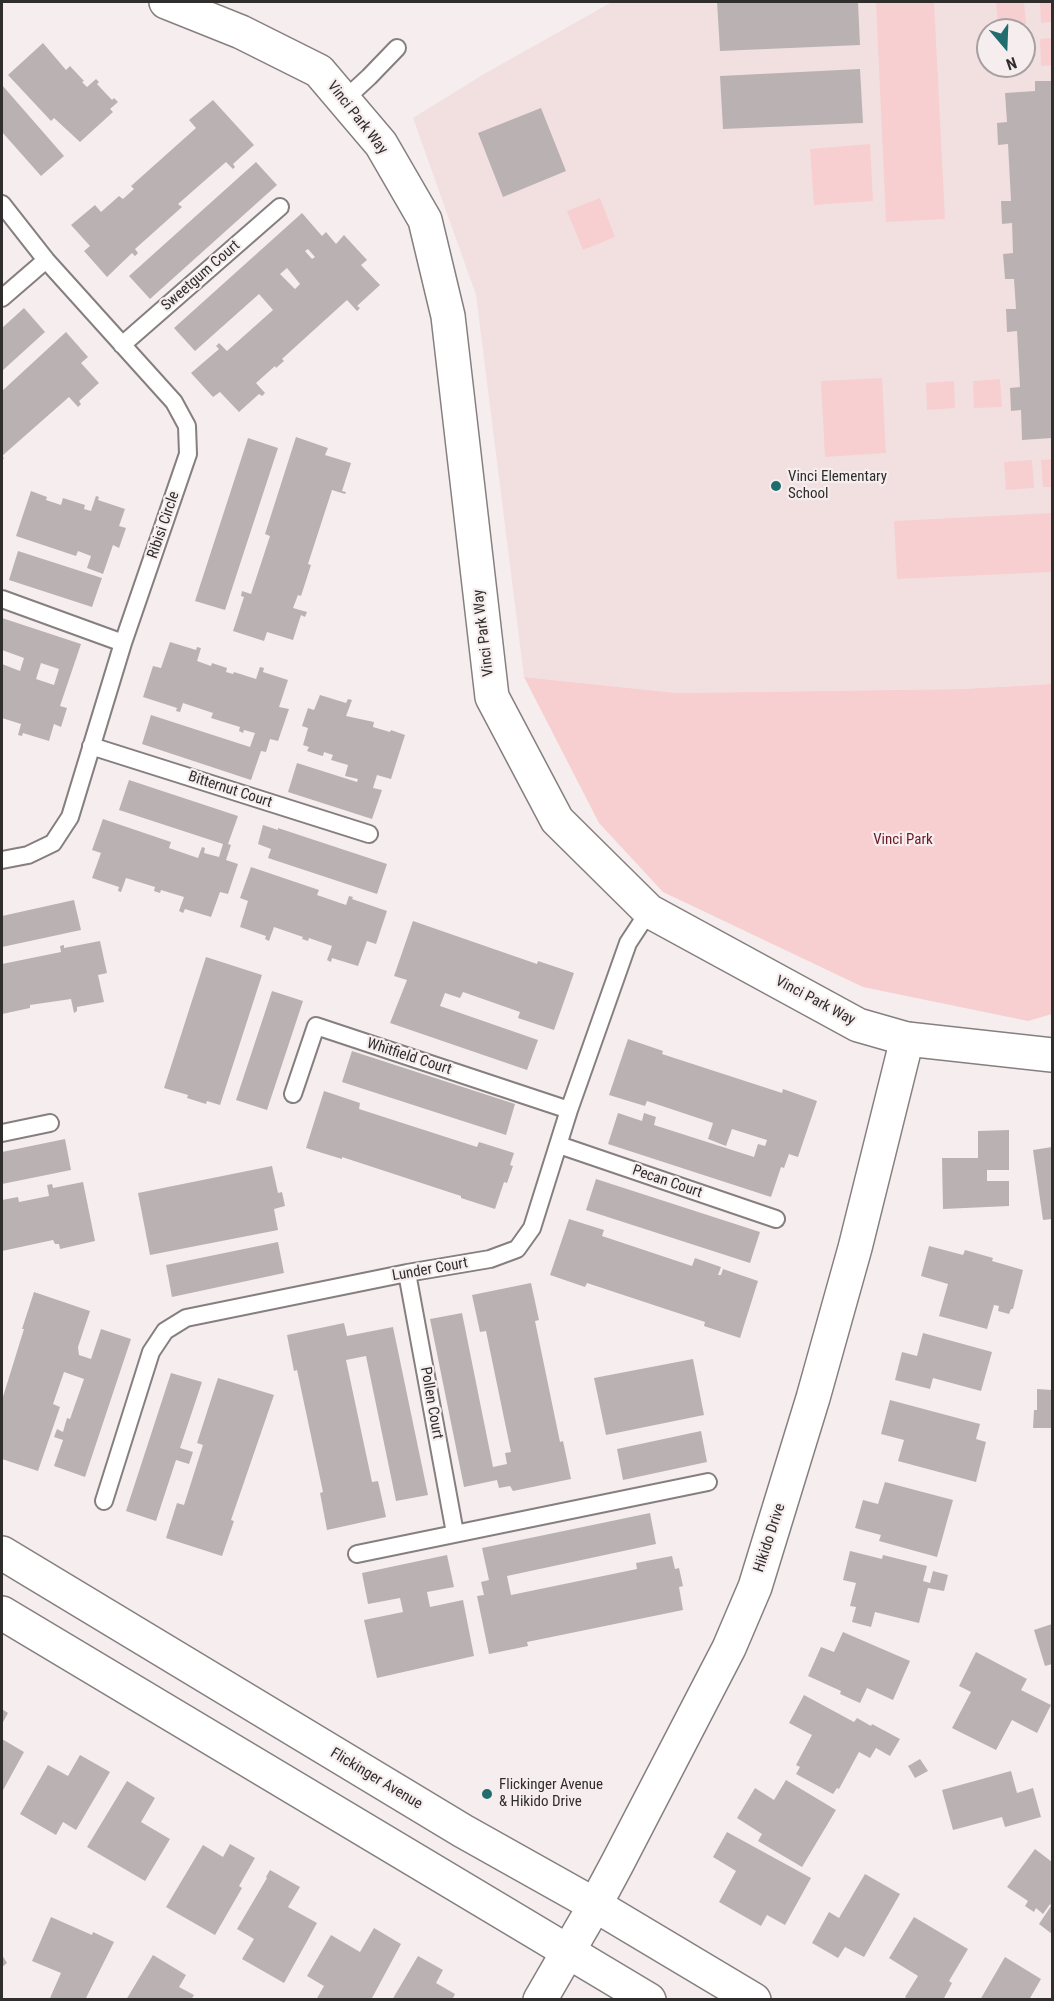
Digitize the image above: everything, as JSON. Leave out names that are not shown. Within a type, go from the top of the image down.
[{"type":"street","name":"Vinci Park Way","points":[[166,2],[242,32],[319,71],[381,144],[424,220],[448,316],[492,697],[557,819],[649,911],[858,1024],[907,1039],[1053,1055]]},
{"type":"street","name":"Hikido Drive","points":[[540,2000],[596,1905],[729,1648],[755,1587],[819,1377],[858,1236],[907,1039]]},
{"type":"street","name":"Flickinger Avenue","points":[[2,1553],[463,1831],[596,1905],[754,2000]]},
{"type":"street","points":[[2,1613],[649,2000]]},
{"type":"lane","points":[[344,100],[397,48]]},
{"type":"lane","name":"Ribisi Circle","points":[[2,204],[46,260],[174,402],[187,426],[188,454],[123,643],[70,817],[53,843],[28,855],[2,860]]},
{"type":"lane","name":"Sweetgum Court","points":[[122,345],[280,207]]},
{"type":"lane","points":[[2,298],[46,260]]},
{"type":"lane","points":[[2,599],[123,643]]},
{"type":"lane","name":"Bitternut Court","points":[[91,746],[369,834]]},
{"type":"lane","name":"Lunder Court","points":[[104,1501],[151,1352],[165,1331],[186,1318],[490,1259],[517,1249],[532,1228],[569,1110],[628,944],[649,911]]},
{"type":"lane","name":"Whitfield Court","points":[[293,1094],[316,1026],[569,1110]]},
{"type":"lane","points":[[2,1133],[51,1123]]},
{"type":"lane","name":"Pecan Court","points":[[559,1145],[776,1219]]},
{"type":"lane","name":"Pollen Court","points":[[407,1274],[455,1533]]},
{"type":"lane","points":[[357,1554],[708,1482]]},
{"type":"shaded area","name":"Vinci Elementary School","points":[[612,2],[1052,2],[1052,684],[961,689],[677,693],[524,677],[476,295],[413,118],[484,74]]},
{"type":"green space","points":[[876,2],[934,2],[945,219],[886,222]]},
{"type":"green space","points":[[996,2],[1024,2],[1025,18],[997,18]]},
{"type":"green space","points":[[1040,2],[1052,2],[1052,22],[1041,23]]},
{"type":"green space","points":[[1052,38],[1052,65],[1041,66],[1040,39]]},
{"type":"green space","points":[[870,144],[873,201],[814,205],[810,149]]},
{"type":"green space","points":[[600,198],[615,237],[583,250],[567,211]]},
{"type":"green space","points":[[882,378],[886,453],[825,457],[821,381]]},
{"type":"green space","points":[[1000,379],[1002,407],[974,408],[973,381]]},
{"type":"green space","points":[[954,381],[955,408],[927,410],[926,383]]},
{"type":"green space","points":[[1052,459],[1052,487],[1043,487],[1041,460]]},
{"type":"green space","points":[[1032,460],[1034,488],[1006,490],[1004,462]]},
{"type":"green space","points":[[1052,513],[1052,572],[897,579],[894,521]]},
{"type":"green space","name":"Vinci Park","points":[[524,677],[677,693],[961,689],[1052,684],[1052,1014],[1028,1021],[863,987],[663,892],[599,823]]},
{"type":"building","points":[[717,2],[858,2],[860,45],[720,51]]},
{"type":"building","points":[[43,43],[66,70],[70,66],[87,87],[96,79],[99,82],[97,84],[112,100],[114,98],[118,102],[110,109],[113,112],[80,142],[54,118],[51,121],[8,75]]},
{"type":"building","points":[[860,69],[863,123],[723,129],[720,76]]},
{"type":"building","points":[[1035,81],[1052,81],[1052,438],[1022,440],[1021,410],[1011,411],[1010,388],[1020,387],[1017,331],[1007,332],[1006,309],[1016,309],[1014,279],[1005,279],[1003,254],[1013,253],[1012,223],[1002,224],[1001,201],[1011,201],[1008,144],[998,145],[997,123],[1007,122],[1005,93],[1035,91]]},
{"type":"building","points":[[2,85],[64,156],[41,176],[2,132]]},
{"type":"building","points":[[213,100],[254,145],[233,164],[235,167],[233,169],[226,162],[178,204],[182,207],[135,249],[138,253],[135,256],[132,253],[107,277],[84,251],[90,246],[71,225],[95,205],[101,212],[119,196],[123,199],[134,189],[131,186],[196,128],[189,120]]},
{"type":"building","points":[[541,108],[566,171],[503,197],[478,133]]},
{"type":"building","points":[[256,162],[277,185],[150,299],[129,276]]},
{"type":"building","points":[[302,213],[322,236],[326,232],[336,244],[344,235],[367,260],[361,265],[380,285],[357,306],[360,308],[357,311],[347,300],[282,359],[284,361],[256,383],[265,393],[262,396],[259,394],[239,412],[220,392],[213,397],[191,373],[219,349],[216,346],[219,343],[227,351],[273,310],[259,294],[195,351],[174,328]],"holes":[[[308,249],[315,257],[312,259],[305,251]],[[287,268],[300,284],[295,289],[280,274]]]},
{"type":"building","points":[[24,308],[45,332],[2,371],[2,328]]},
{"type":"building","points":[[66,332],[88,357],[81,363],[99,383],[79,401],[81,404],[78,407],[69,397],[2,456],[2,391]]},
{"type":"building","points":[[296,437],[328,448],[325,455],[351,463],[342,491],[346,492],[345,494],[332,490],[308,564],[311,565],[301,596],[298,595],[293,608],[307,612],[305,617],[301,615],[293,640],[267,632],[264,641],[233,631],[244,597],[241,596],[242,591],[251,594],[270,536],[265,534]]},
{"type":"building","points":[[248,438],[278,448],[225,610],[195,601]]},
{"type":"building","points":[[31,491],[47,497],[46,500],[61,505],[63,498],[85,505],[84,509],[91,511],[96,496],[99,497],[98,500],[125,509],[119,526],[126,528],[119,548],[113,545],[103,574],[87,568],[91,556],[78,551],[76,556],[16,536]]},
{"type":"building","points":[[18,551],[102,578],[92,607],[9,580]]},
{"type":"building","points":[[2,618],[81,644],[60,706],[67,708],[61,727],[54,724],[49,741],[23,733],[22,736],[18,735],[21,724],[2,718],[2,664],[20,671],[24,658],[2,650]],"holes":[[[41,663],[59,669],[54,685],[36,679]]]},
{"type":"building","points":[[170,642],[196,650],[197,647],[201,648],[197,661],[227,668],[226,672],[233,674],[234,672],[256,679],[260,667],[264,668],[263,672],[288,680],[279,707],[289,709],[278,741],[270,739],[266,752],[261,751],[251,780],[142,744],[151,715],[250,747],[255,733],[244,730],[243,733],[239,731],[240,727],[211,718],[213,713],[183,703],[180,712],[176,711],[177,708],[143,697],[153,666],[161,668]]},
{"type":"building","points":[[320,695],[346,703],[348,699],[352,700],[346,716],[374,722],[373,727],[405,735],[391,779],[377,775],[373,788],[382,790],[372,819],[288,792],[297,763],[357,782],[358,779],[345,776],[348,765],[331,760],[333,755],[324,752],[323,756],[307,751],[309,747],[303,745],[308,728],[302,726],[308,708],[314,710]]},
{"type":"building","points":[[129,780],[238,816],[228,844],[231,845],[226,860],[238,864],[228,894],[220,892],[211,917],[185,909],[183,913],[179,911],[184,897],[161,890],[160,893],[154,891],[155,887],[126,878],[121,892],[118,891],[119,887],[92,878],[101,853],[92,850],[103,819],[171,842],[169,848],[198,858],[202,847],[205,848],[204,853],[219,857],[223,844],[119,810]]},
{"type":"building","points":[[263,825],[387,864],[377,894],[268,858],[271,849],[258,844]]},
{"type":"building","points":[[251,867],[319,890],[317,895],[346,905],[349,896],[387,911],[376,944],[367,941],[358,966],[332,958],[331,962],[327,960],[332,946],[309,938],[308,941],[274,927],[269,941],[265,939],[266,936],[240,927],[248,901],[240,898]]},
{"type":"building","points":[[74,900],[81,930],[2,947],[2,916]]},
{"type":"building","points":[[413,921],[537,964],[538,961],[574,973],[554,1030],[518,1018],[520,1012],[463,992],[460,998],[445,993],[440,1006],[538,1040],[527,1070],[390,1023],[407,980],[394,976]]},
{"type":"building","points":[[100,941],[107,973],[98,975],[104,1002],[77,1007],[74,1013],[71,999],[30,1005],[30,1008],[2,1014],[2,964],[61,952],[60,946],[64,945],[64,948]]},
{"type":"building","points":[[206,957],[262,975],[220,1105],[207,1101],[206,1104],[187,1098],[188,1095],[164,1088]]},
{"type":"building","points":[[272,991],[303,1001],[267,1110],[236,1100]]},
{"type":"building","points":[[628,1039],[663,1051],[662,1054],[782,1093],[783,1089],[817,1101],[798,1157],[789,1154],[784,1168],[781,1167],[771,1197],[608,1144],[618,1113],[642,1121],[644,1113],[656,1117],[654,1125],[754,1157],[758,1144],[765,1146],[767,1140],[732,1129],[726,1146],[708,1139],[713,1123],[647,1101],[645,1106],[609,1095]]},
{"type":"building","points":[[352,1051],[515,1104],[506,1135],[342,1082]]},
{"type":"building","points":[[324,1091],[360,1103],[359,1109],[477,1147],[479,1142],[514,1153],[510,1165],[513,1166],[507,1183],[504,1182],[495,1209],[342,1157],[342,1159],[306,1148]]},
{"type":"building","points":[[1009,1130],[1009,1170],[987,1170],[987,1181],[1009,1181],[1009,1206],[943,1209],[942,1158],[978,1158],[978,1131]]},
{"type":"building","points":[[65,1139],[71,1170],[2,1184],[2,1152]]},
{"type":"building","points":[[1052,1147],[1052,1219],[1043,1220],[1033,1150]]},
{"type":"building","points":[[272,1166],[278,1193],[282,1192],[285,1206],[274,1209],[278,1230],[150,1255],[138,1193]]},
{"type":"building","points":[[596,1179],[760,1232],[750,1263],[586,1210]]},
{"type":"building","points":[[83,1182],[95,1241],[60,1249],[59,1244],[55,1244],[53,1240],[2,1251],[2,1200],[18,1197],[19,1202],[49,1196],[47,1185],[52,1184],[53,1188]]},
{"type":"building","points":[[569,1219],[604,1230],[602,1236],[692,1266],[695,1258],[721,1267],[718,1275],[721,1275],[723,1269],[758,1281],[740,1338],[704,1326],[705,1322],[587,1283],[585,1287],[550,1275]]},
{"type":"building","points":[[278,1242],[284,1273],[172,1297],[166,1265]]},
{"type":"building","points":[[929,1246],[963,1255],[965,1250],[1023,1270],[1013,1309],[1009,1314],[998,1311],[999,1306],[994,1305],[987,1329],[939,1316],[948,1284],[921,1276]]},
{"type":"building","points":[[531,1283],[539,1320],[535,1321],[560,1442],[563,1441],[571,1479],[513,1491],[510,1486],[499,1488],[497,1480],[464,1487],[430,1319],[462,1313],[493,1467],[507,1464],[505,1453],[511,1452],[486,1331],[480,1332],[472,1295]]},
{"type":"building","points":[[34,1292],[90,1311],[78,1347],[79,1355],[91,1359],[101,1329],[131,1339],[85,1477],[54,1466],[63,1440],[54,1437],[57,1429],[63,1432],[67,1418],[70,1419],[84,1379],[64,1372],[53,1404],[60,1407],[38,1471],[2,1459],[2,1400]]},
{"type":"building","points":[[344,1323],[347,1336],[393,1327],[428,1495],[396,1501],[366,1356],[346,1360],[372,1482],[378,1481],[386,1517],[327,1530],[320,1493],[323,1492],[297,1370],[294,1371],[287,1335]]},
{"type":"building","points":[[923,1333],[992,1352],[981,1391],[933,1378],[930,1389],[895,1380],[902,1352],[917,1356]]},
{"type":"building","points":[[693,1359],[704,1415],[606,1435],[594,1378]]},
{"type":"building","points":[[171,1373],[202,1382],[180,1448],[193,1452],[189,1464],[176,1460],[156,1521],[126,1511]]},
{"type":"building","points":[[218,1378],[274,1395],[231,1520],[234,1521],[222,1556],[166,1538],[177,1503],[184,1505],[203,1445],[197,1443]]},
{"type":"building","points":[[1037,1389],[1052,1390],[1052,1428],[1033,1428],[1034,1410],[1037,1410]]},
{"type":"building","points":[[890,1400],[980,1424],[976,1439],[986,1442],[976,1482],[898,1461],[904,1440],[881,1434]]},
{"type":"building","points":[[701,1431],[707,1462],[623,1480],[617,1449]]},
{"type":"building","points":[[885,1482],[953,1500],[937,1557],[879,1541],[881,1535],[855,1528],[863,1500],[878,1504]]},
{"type":"building","points":[[650,1513],[656,1544],[507,1576],[511,1595],[637,1569],[636,1563],[672,1556],[675,1569],[679,1568],[683,1586],[679,1587],[683,1610],[527,1642],[528,1646],[489,1654],[477,1596],[484,1595],[481,1582],[489,1580],[482,1548]]},
{"type":"building","points":[[850,1551],[882,1559],[883,1555],[927,1566],[923,1581],[930,1583],[933,1571],[948,1575],[944,1591],[928,1588],[919,1623],[875,1612],[871,1627],[852,1622],[856,1607],[850,1606],[856,1583],[843,1580]]},
{"type":"building","points":[[447,1555],[454,1587],[427,1592],[430,1607],[463,1600],[474,1656],[377,1678],[364,1620],[403,1612],[400,1598],[368,1604],[362,1573]]},
{"type":"building","points":[[1052,1624],[1052,1664],[1045,1666],[1034,1630]]},
{"type":"building","points":[[843,1632],[910,1661],[893,1700],[867,1688],[860,1703],[840,1694],[841,1691],[808,1676],[821,1647],[834,1652]]},
{"type":"building","points":[[976,1652],[1027,1679],[1021,1690],[1051,1705],[1037,1733],[1012,1720],[996,1750],[952,1728],[971,1692],[959,1686]]},
{"type":"building","points":[[804,1695],[854,1722],[857,1718],[900,1739],[890,1756],[876,1748],[870,1758],[859,1752],[839,1789],[837,1788],[833,1794],[796,1774],[800,1767],[796,1765],[812,1735],[789,1723]]},
{"type":"building","points":[[2,1709],[8,1713],[2,1724]]},
{"type":"building","points":[[2,1739],[24,1752],[2,1792]]},
{"type":"building","points":[[80,1755],[110,1772],[76,1830],[63,1822],[56,1835],[20,1814],[48,1765],[68,1776]]},
{"type":"building","points":[[920,1759],[928,1771],[915,1778],[908,1766]]},
{"type":"building","points":[[1011,1771],[1017,1793],[1033,1788],[1041,1817],[1005,1827],[1002,1817],[953,1830],[942,1790]]},
{"type":"building","points":[[786,1780],[836,1810],[802,1867],[758,1841],[762,1834],[737,1818],[755,1788],[774,1800]]},
{"type":"building","points":[[127,1781],[155,1798],[141,1822],[170,1839],[145,1881],[87,1847]]},
{"type":"building","points":[[727,1832],[811,1878],[785,1925],[767,1915],[761,1926],[719,1902],[736,1871],[713,1857]]},
{"type":"building","points":[[230,1844],[255,1858],[239,1886],[242,1888],[215,1935],[166,1907],[203,1845],[223,1857]]},
{"type":"building","points":[[1035,1849],[1052,1862],[1052,1934],[1039,1924],[1051,1906],[1050,1904],[1043,1914],[1036,1908],[1034,1912],[1025,1906],[1028,1901],[1007,1887]]},
{"type":"building","points":[[270,1870],[300,1887],[288,1907],[317,1923],[284,1983],[242,1959],[254,1939],[237,1929]]},
{"type":"building","points":[[865,1874],[900,1894],[864,1957],[845,1947],[838,1958],[812,1943],[829,1912],[839,1918]]},
{"type":"building","points":[[51,1917],[114,1942],[85,2000],[50,1998],[61,1973],[32,1961]]},
{"type":"building","points":[[914,1917],[968,1949],[949,1981],[952,1983],[943,2000],[909,2000],[905,1997],[918,1976],[889,1958]]},
{"type":"building","points":[[374,1928],[401,1944],[371,2000],[316,2000],[324,1986],[307,1976],[331,1935],[360,1952]]},
{"type":"building","points":[[2,1955],[7,1963],[2,1967]]},
{"type":"building","points":[[153,1955],[186,1975],[179,1987],[194,1995],[191,2000],[126,2000]]},
{"type":"building","points":[[418,1956],[443,1970],[436,1983],[455,1994],[452,2000],[392,2000]]},
{"type":"building","points":[[1005,1957],[1041,1979],[1029,2000],[980,2000]]},
{"type":"place","name":"Vinci Elementary School","points":[[776,486]]},
{"type":"place","name":"Flickinger Avenue & Hikido Drive","points":[[487,1794]]}]
